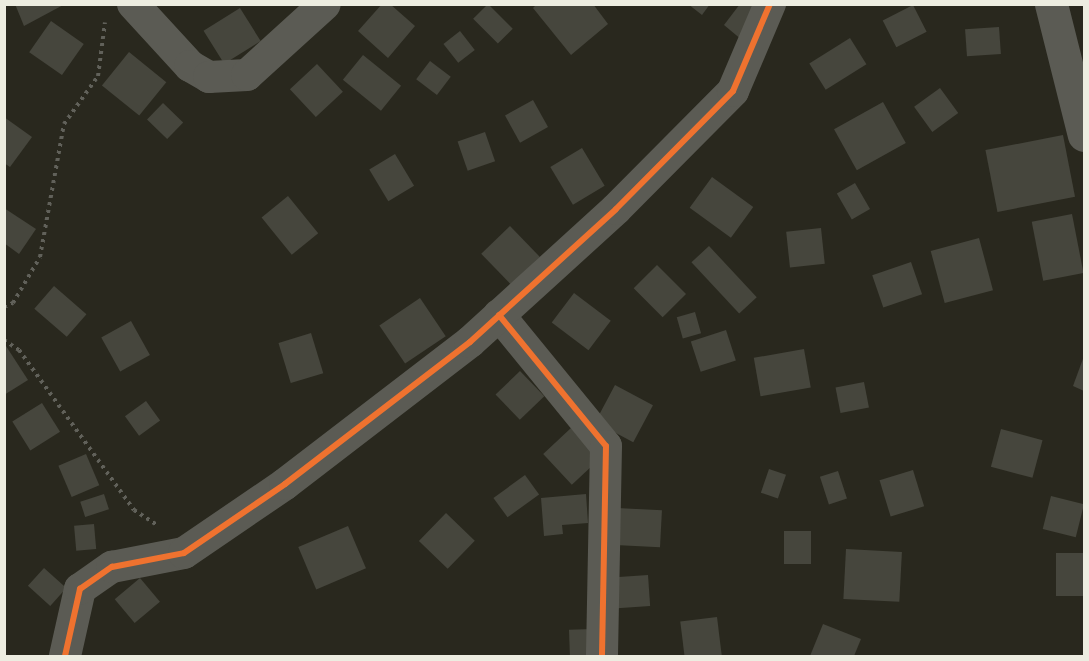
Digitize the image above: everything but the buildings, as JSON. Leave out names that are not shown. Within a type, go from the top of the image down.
[{"type":"street","points":[[120,10],[190,66],[209,78],[247,75],[325,4]]},
{"type":"street","points":[[65,657],[80,589],[112,567],[184,553],[386,408],[499,315],[616,209],[733,91],[770,4]]},
{"type":"street","points":[[1051,4],[1084,135]]},
{"type":"street","points":[[499,315],[606,446],[602,657]]},
{"type":"path","points":[[4,307],[13,303],[40,257],[64,124],[98,76],[120,10]]},
{"type":"path","points":[[4,340],[19,350],[134,510],[172,536],[184,553]]},
{"type":"cycle path","points":[[65,656],[80,589],[112,567],[184,553],[285,484],[470,342],[616,209],[733,91],[770,4]]},
{"type":"cycle path","points":[[499,315],[606,446],[602,656]]}]
